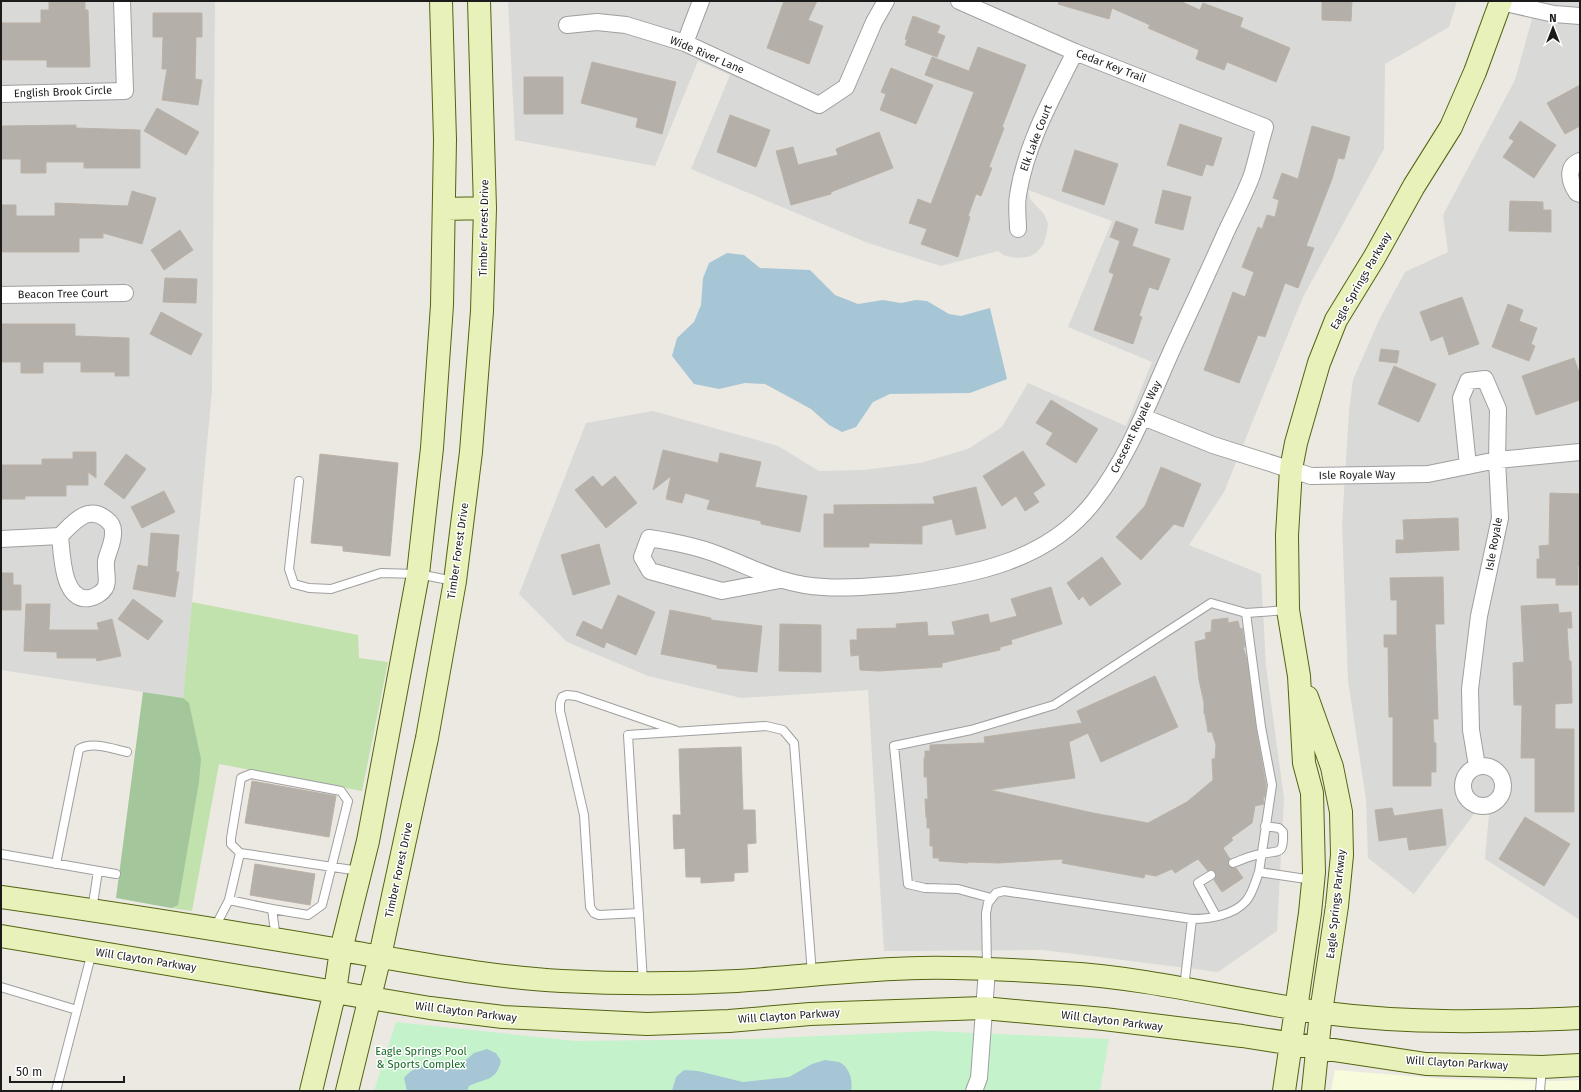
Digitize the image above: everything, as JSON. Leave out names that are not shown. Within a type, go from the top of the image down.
[{"type":"main road","points":[[310,1091],[335,991],[341,950],[360,871],[396,699],[418,574],[432,448],[442,305],[445,209],[441,1]]},
{"type":"main road","name":"Timber Forest Drive","points":[[347,1091],[380,956],[427,738],[455,581],[472,445],[482,311],[485,208],[479,1]]},
{"type":"main road","name":"Eagle Springs Parkway","points":[[1284,1091],[1310,913],[1313,880],[1312,793],[1304,762],[1299,676],[1288,610],[1287,535],[1292,468],[1307,401],[1319,363],[1336,320],[1374,258],[1414,186],[1451,127],[1475,72],[1501,1]]},
{"type":"main road","points":[[445,209],[485,208]]},
{"type":"main road","name":"Eagle Springs Parkway","points":[[1299,676],[1321,733],[1332,767],[1341,812],[1342,855],[1338,906],[1321,1012],[1313,1091]]},
{"type":"main road","points":[[1,897],[509,976],[560,981],[643,983],[734,981],[812,974],[922,968],[1025,970],[1084,974],[1321,1012],[1386,1020],[1458,1022],[1580,1018]]},
{"type":"main road","name":"Will Clayton Parkway","points":[[1,936],[335,991],[369,998],[503,1017],[647,1024],[728,1021],[810,1014],[983,1008],[1104,1018],[1291,1043],[1426,1064],[1542,1066],[1580,1065]]},
{"type":"street","name":"English Brook Circle","points":[[1,94],[125,91],[122,1]]},
{"type":"street","points":[[684,43],[701,1]]},
{"type":"street","name":"Wide River Lane","points":[[567,25],[597,22],[626,25],[684,43],[819,105],[846,87],[874,22],[886,1]]},
{"type":"street","name":"Cedar Key Trail","points":[[959,1],[1075,52],[1265,127]]},
{"type":"street","points":[[1501,1],[1554,14],[1580,16]]},
{"type":"street","name":"Elk Lake Court","points":[[1018,229],[1017,197],[1030,148],[1048,106],[1075,52]]},
{"type":"street","name":"Crescent Royale Way","points":[[780,580],[722,591],[650,571],[642,557],[649,538],[684,543],[718,554],[780,580],[794,584],[825,587],[913,582],[961,575],[995,567],[1027,554],[1056,537],[1082,515],[1094,502],[1122,460],[1143,416],[1247,186],[1265,127]]},
{"type":"street","points":[[1580,161],[1576,162],[1570,171],[1570,182],[1577,193],[1580,194]]},
{"type":"street","name":"Beacon Tree Court","points":[[1,295],[125,294]]},
{"type":"street","name":"Isle Royale","points":[[1468,466],[1461,398],[1468,381],[1485,379],[1498,410],[1497,460],[1500,518],[1479,616],[1470,689],[1472,730],[1477,766]]},
{"type":"street","name":"Isle Royale Way","points":[[1143,416],[1213,445],[1292,468],[1311,476],[1428,474],[1497,460],[1580,452]]},
{"type":"street","points":[[1,539],[60,536],[78,518],[86,514],[94,514],[104,517],[111,523],[113,532],[106,565],[106,587],[101,593],[89,598],[82,597],[73,592],[68,586],[65,576],[60,536]]},
{"type":"street","points":[[974,1091],[979,1078],[987,970]]},
{"type":"lane","points":[[299,481],[289,563],[289,569],[294,584],[309,588],[331,589],[381,573],[418,574],[455,581]]},
{"type":"lane","points":[[991,898],[958,889],[925,888],[908,884],[894,746],[971,730],[1054,705],[1211,602],[1246,613],[1288,610]]},
{"type":"lane","points":[[987,970],[986,913],[991,898],[996,893],[1004,891],[1021,893],[1084,904],[1192,919],[1216,916],[1235,910],[1246,901],[1259,872],[1272,785],[1261,727],[1246,613]]},
{"type":"lane","points":[[638,913],[599,915],[594,913],[590,907],[584,815],[560,711],[560,703],[562,697],[568,695],[576,696],[679,732]]},
{"type":"lane","points":[[643,983],[628,735],[766,726],[783,730],[794,742],[812,974]]},
{"type":"lane","points":[[56,864],[79,749],[85,746],[93,745],[128,752]]},
{"type":"lane","points":[[229,900],[308,915],[322,905],[331,867],[348,801],[341,791],[251,774],[241,778],[231,838],[231,844],[240,854],[331,867],[360,871]]},
{"type":"lane","points":[[1233,863],[1262,853],[1275,853],[1280,850],[1283,844],[1283,832],[1279,828],[1265,826]]},
{"type":"lane","points":[[1,854],[116,874]]},
{"type":"lane","points":[[214,929],[229,900],[240,854]]},
{"type":"lane","points":[[92,911],[98,871]]},
{"type":"lane","points":[[1259,872],[1313,880]]},
{"type":"lane","points":[[1211,876],[1198,883],[1216,916]]},
{"type":"lane","points":[[272,909],[276,939]]},
{"type":"lane","points":[[1184,989],[1192,919]]},
{"type":"lane","points":[[56,1091],[92,951]]},
{"type":"lane","points":[[1,988],[77,1010]]},
{"type":"lane","points":[[1540,1091],[1542,1066]]},
{"type":"shaded area","points":[[1,1],[215,1],[212,391],[183,698],[1,670]]},
{"type":"shaded area","points":[[508,1],[1457,1],[1449,27],[1385,64],[1384,149],[1303,297],[1224,492],[1189,545],[1261,574],[1266,666],[1284,798],[1277,931],[1218,972],[1043,950],[884,951],[868,690],[741,698],[648,676],[567,642],[519,594],[586,423],[653,411],[778,446],[819,471],[863,470],[920,463],[968,449],[1002,427],[1028,383],[1126,426],[1152,362],[1068,327],[1112,221],[1028,190],[1030,199],[1044,214],[1048,224],[1043,245],[1036,253],[1028,257],[1017,258],[1005,256],[998,251],[941,266],[868,243],[691,169],[730,75],[698,61],[655,166],[515,140]]},
{"type":"shaded area","points":[[1537,1],[1580,1],[1580,920],[1485,859],[1489,814],[1474,814],[1414,894],[1368,858],[1366,799],[1348,681],[1342,525],[1349,410],[1353,380],[1379,320],[1405,272],[1448,252],[1443,215],[1515,80]]},
{"type":"shaded area","points":[[1335,1070],[1446,1079],[1580,1080],[1580,1091],[1331,1091]]},
{"type":"green space","points":[[192,602],[358,635],[359,658],[388,662],[362,791],[219,764],[192,911],[171,908],[189,778],[183,698]]},
{"type":"green space","points":[[143,692],[183,698],[189,703],[201,759],[199,782],[178,905],[171,908],[116,898]]},
{"type":"green space","name":"Eagle Springs Pool & Sports Complex","points":[[396,1022],[575,1041],[752,1039],[932,1031],[1109,1039],[1100,1091],[374,1091]]},
{"type":"water","points":[[727,253],[744,255],[760,268],[810,270],[835,295],[858,304],[883,300],[901,303],[916,300],[927,301],[949,314],[961,316],[990,308],[1007,379],[970,393],[890,394],[873,402],[856,427],[842,432],[829,425],[811,409],[765,384],[745,383],[719,389],[694,384],[672,356],[677,338],[694,322],[701,305],[703,278],[709,263]]},
{"type":"water","points":[[487,1049],[496,1053],[501,1061],[499,1068],[493,1076],[469,1086],[467,1091],[407,1091],[404,1078],[416,1068],[429,1065],[459,1066],[474,1053]]},
{"type":"water","points":[[825,1060],[839,1062],[846,1067],[852,1083],[851,1091],[672,1091],[676,1077],[684,1070],[698,1071],[743,1082],[789,1077],[812,1064]]},
{"type":"building","points":[[49,1],[85,1],[85,10],[88,10],[90,67],[47,67],[47,60],[1,60],[1,23],[41,23],[41,10],[49,10]]},
{"type":"building","points":[[784,1],[817,1],[808,20],[823,26],[809,64],[767,48]]},
{"type":"building","points":[[1059,1],[1180,1],[1200,10],[1203,3],[1243,18],[1240,27],[1290,48],[1276,82],[1227,62],[1224,70],[1196,59],[1199,50],[1148,28],[1150,25],[1112,8],[1109,19],[1058,4]]},
{"type":"building","points":[[1322,1],[1352,1],[1351,21],[1322,20]]},
{"type":"building","points":[[153,13],[202,13],[202,37],[196,37],[195,79],[202,80],[198,105],[162,100],[167,69],[162,69],[163,37],[153,37]]},
{"type":"building","points":[[913,16],[940,26],[937,33],[945,36],[937,57],[905,45],[907,40],[905,39]]},
{"type":"building","points":[[978,47],[1026,65],[1002,127],[1004,128],[989,167],[992,168],[981,196],[976,194],[968,216],[970,217],[958,257],[921,244],[927,229],[909,223],[918,199],[931,204],[974,92],[925,75],[932,57],[969,71]]},
{"type":"building","points":[[592,62],[676,82],[662,134],[636,127],[638,118],[581,103]]},
{"type":"building","points":[[891,68],[933,85],[916,124],[880,110],[886,94],[881,92]]},
{"type":"building","points":[[524,77],[563,77],[563,114],[524,114]]},
{"type":"building","points":[[1580,85],[1580,126],[1565,134],[1547,103]]},
{"type":"building","points":[[157,108],[199,132],[186,155],[144,131]]},
{"type":"building","points":[[730,115],[770,130],[756,167],[717,152]]},
{"type":"building","points":[[1520,121],[1556,145],[1534,178],[1503,157],[1514,141],[1509,138]]},
{"type":"building","points":[[1180,124],[1222,138],[1213,166],[1206,164],[1202,176],[1167,165]]},
{"type":"building","points":[[76,125],[76,128],[140,130],[140,168],[84,168],[84,162],[46,162],[46,173],[21,173],[21,159],[1,159],[1,126]]},
{"type":"building","points":[[1312,126],[1350,137],[1344,159],[1338,158],[1332,179],[1306,246],[1314,248],[1298,288],[1285,283],[1265,337],[1258,335],[1239,383],[1204,370],[1233,292],[1245,297],[1254,272],[1242,267],[1258,227],[1262,229],[1267,215],[1275,217],[1279,200],[1273,198],[1282,173],[1298,179]]},
{"type":"building","points":[[879,132],[893,168],[831,192],[831,194],[791,205],[776,151],[793,147],[798,165],[838,155],[836,149]]},
{"type":"building","points":[[1075,150],[1118,164],[1104,205],[1062,191]]},
{"type":"building","points":[[1163,190],[1191,197],[1183,230],[1155,223]]},
{"type":"building","points":[[132,191],[156,198],[142,244],[103,233],[103,238],[79,238],[79,252],[1,252],[1,205],[16,205],[16,216],[55,216],[55,203],[128,206]]},
{"type":"building","points":[[1510,201],[1543,202],[1543,210],[1551,210],[1551,232],[1509,231]]},
{"type":"building","points":[[1116,221],[1138,229],[1132,246],[1170,259],[1158,290],[1149,287],[1139,316],[1142,317],[1133,344],[1094,330],[1114,274],[1109,272],[1120,241],[1110,237]]},
{"type":"building","points":[[180,230],[193,250],[164,270],[151,250]]},
{"type":"building","points":[[165,278],[197,279],[196,303],[163,302]]},
{"type":"building","points":[[1462,297],[1479,344],[1449,355],[1443,336],[1431,341],[1420,312]]},
{"type":"building","points":[[1508,304],[1523,310],[1519,321],[1537,328],[1531,344],[1535,346],[1529,361],[1492,347]]},
{"type":"building","points":[[161,312],[202,334],[191,355],[150,334]]},
{"type":"building","points":[[1,324],[75,324],[75,336],[129,338],[129,376],[115,376],[115,372],[81,372],[81,362],[43,362],[43,373],[21,373],[21,362],[1,362]]},
{"type":"building","points":[[1381,349],[1399,351],[1397,363],[1379,361]]},
{"type":"building","points":[[1574,358],[1580,375],[1580,400],[1536,415],[1522,376]]},
{"type":"building","points":[[1394,366],[1436,384],[1419,422],[1378,404]]},
{"type":"building","points":[[1051,400],[1098,429],[1076,463],[1046,444],[1053,433],[1036,423]]},
{"type":"building","points":[[663,450],[718,463],[720,453],[761,462],[755,487],[807,496],[800,532],[761,524],[761,521],[707,509],[710,500],[685,493],[682,503],[666,499],[671,476],[653,490]]},
{"type":"building","points":[[1023,451],[1045,485],[1033,493],[1039,502],[1025,511],[1016,496],[1002,506],[983,476]]},
{"type":"building","points":[[73,452],[96,452],[96,478],[88,472],[88,485],[66,485],[66,496],[25,496],[25,499],[1,499],[1,465],[42,465],[42,459],[73,459]]},
{"type":"building","points":[[126,454],[146,469],[124,499],[104,484]]},
{"type":"building","points":[[320,454],[398,463],[390,556],[343,551],[343,546],[311,543]]},
{"type":"building","points":[[1161,467],[1201,484],[1183,527],[1174,524],[1141,560],[1116,537],[1145,506]]},
{"type":"building","points":[[593,476],[602,487],[615,476],[637,503],[606,528],[575,490]]},
{"type":"building","points":[[976,487],[986,528],[956,535],[952,519],[922,526],[922,544],[869,543],[869,547],[824,547],[824,514],[834,514],[834,505],[935,504],[933,497]]},
{"type":"building","points":[[164,491],[175,512],[142,528],[131,507]]},
{"type":"building","points":[[1550,493],[1580,494],[1580,566],[1578,566],[1578,585],[1556,585],[1556,578],[1537,578],[1537,559],[1540,559],[1539,546],[1549,545]]},
{"type":"building","points":[[1458,518],[1459,550],[1396,553],[1396,540],[1404,540],[1403,520]]},
{"type":"building","points":[[151,533],[179,535],[176,572],[179,572],[175,597],[133,589],[138,565],[148,567]]},
{"type":"building","points":[[599,544],[610,584],[573,595],[561,555]]},
{"type":"building","points":[[1102,557],[1121,584],[1090,606],[1083,596],[1079,600],[1067,583]]},
{"type":"building","points":[[1,573],[13,573],[13,585],[21,585],[21,610],[1,610]]},
{"type":"building","points":[[1443,577],[1444,624],[1435,624],[1438,719],[1433,719],[1434,743],[1436,743],[1436,772],[1431,772],[1431,786],[1393,786],[1393,717],[1389,717],[1388,647],[1384,647],[1384,635],[1397,635],[1397,600],[1391,600],[1390,578]]},
{"type":"building","points":[[1051,587],[1062,624],[1011,640],[1012,644],[1000,647],[1000,650],[942,663],[942,667],[879,671],[860,670],[859,655],[851,656],[850,640],[857,640],[857,629],[897,628],[896,624],[927,622],[928,636],[955,635],[952,622],[988,614],[990,623],[1017,616],[1011,599]]},
{"type":"building","points":[[618,595],[655,612],[636,655],[606,642],[604,648],[576,635],[583,621],[602,630]]},
{"type":"building","points":[[133,599],[163,621],[148,640],[118,619]]},
{"type":"building","points":[[26,604],[50,604],[49,630],[99,630],[97,623],[112,619],[121,656],[97,661],[96,658],[57,658],[57,652],[24,651]]},
{"type":"building","points":[[1558,604],[1559,613],[1571,612],[1572,628],[1567,628],[1569,661],[1571,661],[1572,703],[1555,704],[1555,729],[1574,729],[1574,812],[1535,812],[1535,758],[1521,758],[1522,705],[1514,705],[1513,663],[1524,662],[1521,606]]},
{"type":"building","points":[[670,610],[711,618],[711,620],[762,626],[757,672],[717,668],[717,665],[661,654]]},
{"type":"building","points":[[1228,618],[1228,623],[1238,621],[1240,629],[1242,628],[1245,647],[1243,647],[1247,660],[1256,728],[1266,785],[1265,797],[1263,797],[1264,804],[1255,806],[1252,823],[1231,838],[1233,840],[1223,848],[1230,859],[1228,865],[1232,868],[1236,868],[1243,878],[1222,892],[1214,880],[1216,875],[1215,872],[1211,870],[1208,871],[1198,859],[1175,873],[1172,869],[1156,876],[1145,874],[1144,878],[1062,863],[1063,859],[999,863],[968,863],[939,861],[939,858],[933,858],[933,846],[930,846],[930,828],[927,828],[926,818],[925,799],[928,799],[927,777],[924,777],[925,751],[930,751],[930,745],[985,743],[984,737],[1082,723],[1077,711],[1155,676],[1178,727],[1101,762],[1088,733],[1069,742],[1075,778],[990,790],[1093,813],[1148,823],[1187,802],[1213,780],[1212,759],[1215,759],[1216,745],[1212,732],[1208,732],[1204,714],[1204,703],[1199,680],[1195,642],[1206,639],[1205,633],[1211,632],[1212,620]]},
{"type":"building","points":[[780,624],[821,625],[821,672],[779,671]]},
{"type":"building","points":[[741,747],[743,810],[755,810],[756,843],[747,844],[748,872],[734,873],[734,881],[701,883],[701,877],[686,877],[685,848],[674,849],[673,815],[681,815],[679,749]]},
{"type":"building","points":[[252,781],[336,796],[329,837],[245,823]]},
{"type":"building","points":[[1392,808],[1394,816],[1442,809],[1446,845],[1409,850],[1407,837],[1379,841],[1375,810]]},
{"type":"building","points":[[1525,817],[1570,844],[1544,886],[1499,859]]},
{"type":"building","points":[[255,864],[315,874],[310,905],[250,895]]}]
